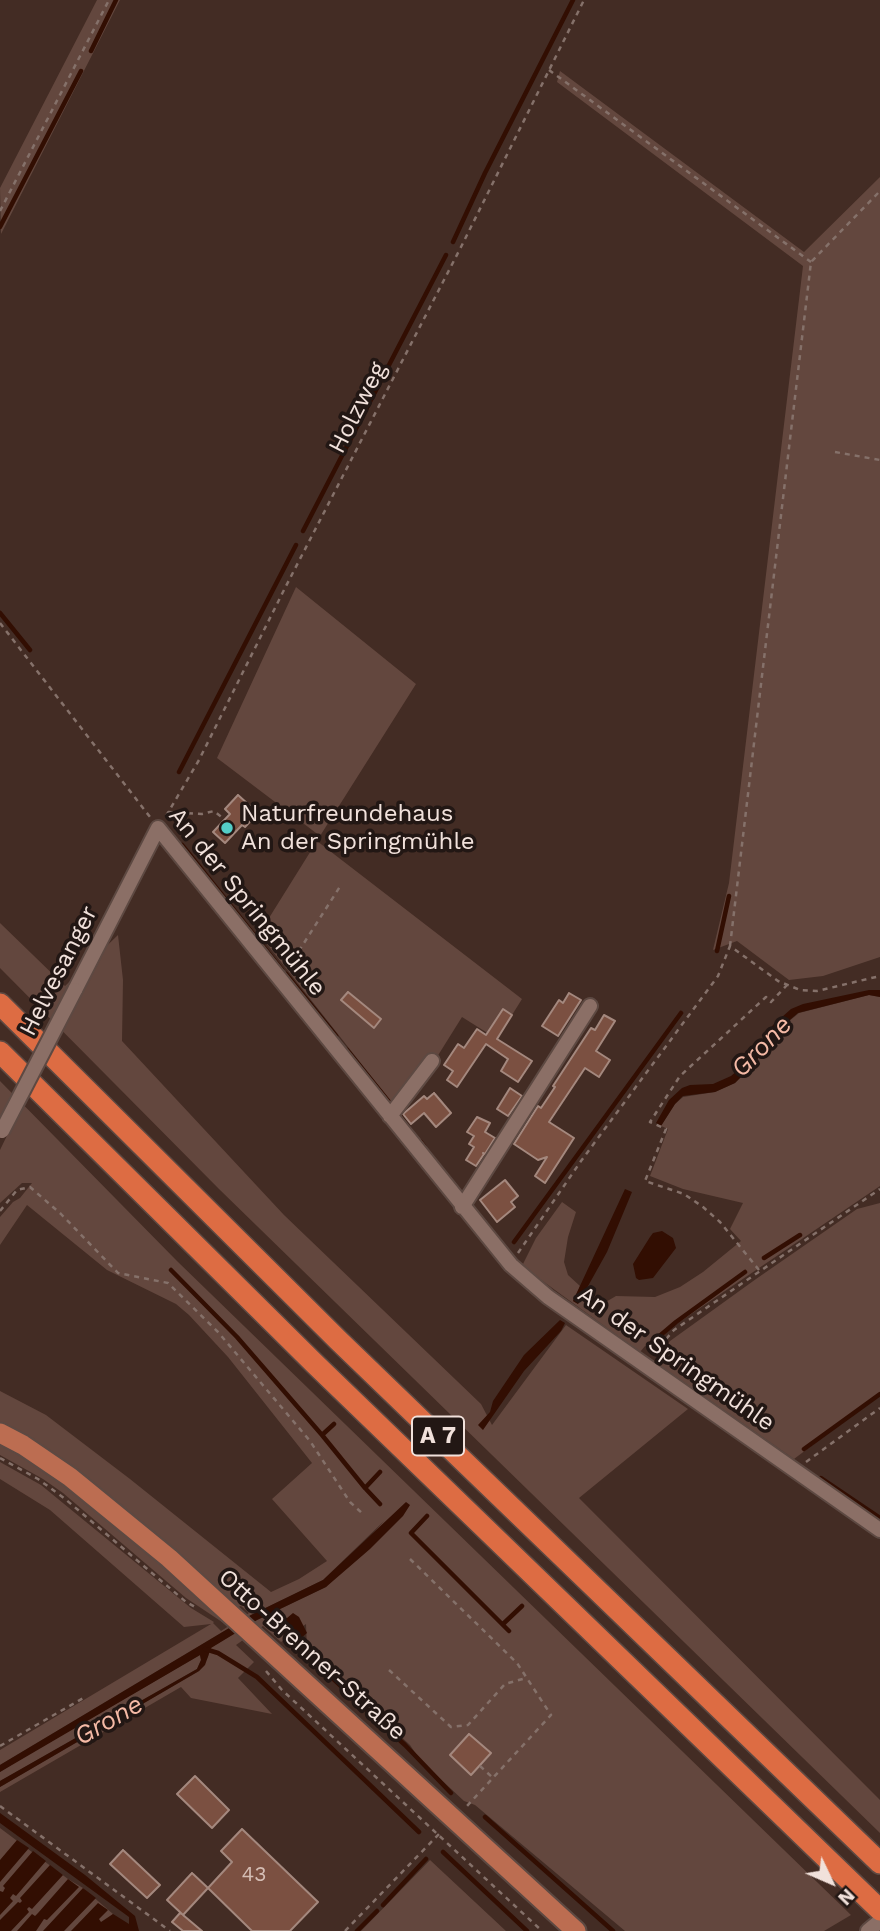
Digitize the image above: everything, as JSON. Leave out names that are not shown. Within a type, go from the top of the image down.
[{"type":"highway","name":"A 7","points":[[0,1003],[338,1340],[880,1863]]},
{"type":"highway","name":"A 7","points":[[0,1052],[325,1373],[880,1910]]},
{"type":"main road","name":"Otto-Brenner-Straße","points":[[0,1433],[70,1476],[105,1504],[229,1613],[576,1931]]},
{"type":"street","name":"An der Springmühle","points":[[158,828],[511,1265],[548,1297],[880,1530]]},
{"type":"street","name":"Helvesanger","points":[[1,1133],[158,828]]},
{"type":"street","points":[[462,1206],[590,1006]]},
{"type":"street","points":[[390,1115],[432,1061]]},
{"type":"street","points":[[868,1931],[880,1922]]},
{"type":"path","points":[[0,211],[109,0]]},
{"type":"path","name":"Holzweg","points":[[158,828],[199,760],[584,0]]},
{"type":"path","points":[[549,70],[811,261]]},
{"type":"path","points":[[511,1265],[581,1161],[718,976],[730,946],[811,261],[880,191]]},
{"type":"path","points":[[835,452],[880,460]]},
{"type":"path","name":"An der Springmühle","points":[[0,623],[158,828]]},
{"type":"path","points":[[168,812],[202,814],[214,811],[224,819]]},
{"type":"path","points":[[280,979],[341,885]]},
{"type":"path","points":[[730,946],[788,985],[800,990],[817,991],[880,976]]},
{"type":"path","points":[[759,1270],[703,1207],[684,1194],[645,1181],[666,1129],[650,1122],[680,1076],[766,997],[771,1002],[788,985]]},
{"type":"path","points":[[0,1211],[17,1189],[30,1187],[61,1214],[118,1273],[168,1283],[218,1332],[310,1441],[350,1502],[363,1514]]},
{"type":"path","points":[[646,1366],[662,1342],[674,1330],[759,1270],[880,1191]]},
{"type":"path","points":[[795,1471],[880,1408]]},
{"type":"path","points":[[0,1458],[38,1479],[64,1498],[186,1602],[203,1611]]},
{"type":"path","points":[[410,1559],[517,1663],[551,1715],[455,1819]]},
{"type":"path","points":[[260,1664],[282,1690],[542,1931]]},
{"type":"path","points":[[389,1670],[451,1727],[468,1726],[505,1684],[526,1678]]},
{"type":"path","points":[[0,1746],[85,1697]]},
{"type":"path","points":[[480,1766],[493,1778]]},
{"type":"path","points":[[0,1806],[170,1931]]},
{"type":"path","points":[[345,1931],[439,1833]]},
{"type":"shaded area","points":[[97,0],[120,0],[1,234],[0,188]]},
{"type":"shaded area","points":[[560,71],[804,252],[880,177],[880,957],[823,976],[789,980],[737,941],[713,950],[729,883],[803,266],[557,82]]},
{"type":"shaded area","points":[[296,587],[416,684],[320,836],[217,758]]},
{"type":"shaded area","points":[[317,841],[522,999],[497,1039],[462,1017],[437,1057],[393,1104],[259,934]]},
{"type":"shaded area","points":[[0,923],[65,986],[118,935],[123,980],[122,1041],[284,1215],[481,1404],[492,1425],[566,1325],[688,1409],[579,1498],[880,1800],[880,1833],[219,1189],[0,968]]},
{"type":"shaded area","points":[[869,995],[880,997],[880,1186],[672,1327],[651,1349],[645,1346],[640,1352],[522,1266],[536,1238],[562,1202],[576,1212],[564,1262],[568,1275],[580,1286],[573,1301],[578,1304],[586,1290],[604,1303],[616,1296],[655,1297],[680,1287],[703,1272],[741,1241],[730,1229],[743,1203],[683,1189],[650,1176],[668,1129],[661,1126],[675,1104],[683,1097],[715,1092],[735,1083],[754,1064],[777,1031],[799,1013]]},
{"type":"shaded area","points":[[0,1081],[177,1261],[851,1915],[824,1931],[625,1931],[475,1805],[464,1801],[420,1760],[410,1745],[307,1650],[306,1624],[281,1642],[263,1626],[236,1645],[254,1662],[238,1678],[272,1714],[191,1698],[181,1687],[0,1792],[0,1787],[199,1671],[210,1648],[257,1620],[326,1587],[384,1521],[323,1580],[251,1615],[0,1765],[0,1750],[211,1624],[184,1627],[50,1510],[0,1479],[0,1462],[41,1485],[191,1608],[214,1622],[221,1631],[249,1613],[241,1606],[236,1608],[118,1502],[60,1460],[0,1425],[0,1391],[46,1415],[271,1592],[299,1579],[327,1561],[272,1499],[312,1463],[228,1357],[189,1315],[176,1304],[107,1270],[27,1205],[0,1245],[0,1217],[32,1183],[22,1183],[0,1203],[0,1150],[17,1115],[7,1105],[0,1120]]},
{"type":"shaded area","points":[[880,1203],[880,1394],[794,1459],[655,1362],[670,1341],[756,1279],[857,1209]]},
{"type":"shaded area","points":[[0,1444],[48,1472],[80,1495],[125,1532],[228,1626],[186,1598],[63,1493],[0,1455]]},
{"type":"shaded area","points":[[200,1655],[197,1669],[0,1781],[0,1772],[22,1758]]},
{"type":"shaded area","points":[[0,1828],[83,1888],[113,1914],[93,1931],[0,1931]]},
{"type":"shaded area","points":[[430,1860],[506,1931],[361,1931]]},
{"type":"water","name":"Grone","points":[[869,990],[880,990],[880,997],[869,995],[798,1013],[777,1031],[754,1064],[735,1083],[715,1092],[683,1096],[661,1126],[656,1123],[669,1100],[682,1088],[713,1084],[731,1076],[744,1065],[773,1025],[791,1009]]},
{"type":"water","points":[[625,1189],[632,1192],[607,1252],[578,1304],[573,1301]]},
{"type":"water","points":[[662,1231],[673,1238],[676,1248],[653,1278],[639,1280],[636,1278],[633,1264],[653,1233]]},
{"type":"water","points":[[560,1320],[565,1323],[561,1331],[524,1371],[483,1430],[478,1425],[490,1412],[493,1401],[524,1355]]},
{"type":"water","name":"Grone","points":[[406,1502],[410,1505],[403,1516],[326,1587],[257,1620],[211,1648],[205,1665],[199,1671],[0,1787],[0,1781],[197,1669],[200,1655],[0,1772],[0,1765],[251,1615],[323,1580]]},
{"type":"water","points":[[293,1613],[299,1617],[307,1633],[299,1640],[287,1638],[276,1627],[278,1618],[287,1618]]},
{"type":"water","points":[[0,1813],[85,1875],[135,1916],[139,1931],[71,1931],[98,1903],[108,1910],[99,1919],[101,1922],[113,1914],[129,1924],[129,1917],[0,1823]]},
{"type":"water","points":[[17,1840],[29,1848],[0,1882],[0,1860]]},
{"type":"water","points":[[33,1851],[46,1861],[16,1896],[13,1894],[10,1898],[13,1901],[0,1915],[0,1891],[3,1892],[3,1886]]},
{"type":"water","points":[[50,1865],[63,1875],[32,1909],[27,1909],[29,1912],[11,1931],[0,1931],[0,1920],[22,1901],[20,1898]]},
{"type":"water","points":[[68,1879],[79,1887],[47,1920],[44,1919],[36,1931],[17,1931],[32,1914],[35,1916],[38,1913]]},
{"type":"water","points":[[83,1888],[96,1898],[64,1931],[43,1931]]},
{"type":"building","points":[[238,795],[258,813],[225,843],[213,832],[230,814],[225,809]]},
{"type":"building","points":[[348,992],[381,1019],[374,1028],[341,1000]]},
{"type":"building","points":[[569,993],[581,1000],[558,1036],[542,1026],[559,1000],[563,1003]]},
{"type":"building","points":[[503,1009],[512,1015],[497,1039],[532,1061],[518,1082],[501,1071],[508,1059],[486,1044],[457,1087],[447,1080],[453,1071],[444,1065],[458,1044],[464,1048],[477,1029],[486,1035]]},
{"type":"building","points":[[604,1015],[615,1021],[596,1051],[610,1060],[599,1077],[585,1068],[549,1122],[574,1138],[545,1183],[535,1176],[547,1157],[538,1160],[514,1144],[538,1106],[541,1108],[555,1087],[553,1086],[591,1028],[595,1030]]},
{"type":"building","points":[[510,1088],[522,1096],[508,1116],[497,1109]]},
{"type":"building","points":[[434,1093],[451,1113],[436,1127],[424,1113],[411,1124],[403,1114],[424,1096],[427,1099]]},
{"type":"building","points":[[477,1117],[490,1123],[485,1132],[495,1138],[476,1166],[466,1160],[474,1147],[469,1144],[474,1136],[467,1132]]},
{"type":"building","points":[[505,1180],[518,1196],[511,1202],[515,1207],[497,1222],[480,1200]]},
{"type":"building","points":[[469,1734],[491,1753],[471,1775],[450,1755]]},
{"type":"building","points":[[195,1776],[229,1810],[212,1828],[177,1794]]},
{"type":"building","points":[[242,1829],[318,1902],[290,1931],[252,1931],[208,1888],[232,1862],[221,1851]]},
{"type":"building","points":[[123,1850],[160,1885],[147,1898],[110,1864]]},
{"type":"building","points":[[192,1873],[208,1888],[183,1915],[202,1931],[183,1931],[172,1922],[182,1914],[167,1900]]},
{"type":"waterway","points":[[91,51],[116,0]]},
{"type":"waterway","points":[[453,242],[573,0]]},
{"type":"waterway","points":[[0,227],[81,71]]},
{"type":"waterway","points":[[303,531],[446,255]]},
{"type":"waterway","points":[[179,772],[296,545]]},
{"type":"waterway","points":[[0,613],[30,650]]},
{"type":"waterway","points":[[182,845],[282,970]]},
{"type":"waterway","points":[[717,951],[729,896]]},
{"type":"waterway","points":[[286,974],[336,1036]]},
{"type":"waterway","points":[[514,1242],[681,1013]]},
{"type":"waterway","points":[[347,1050],[389,1102]]},
{"type":"waterway","points":[[401,1117],[412,1132]]},
{"type":"waterway","points":[[421,1142],[424,1146]]},
{"type":"waterway","points":[[764,1258],[800,1235]]},
{"type":"waterway","points":[[171,1270],[237,1337],[365,1488]]},
{"type":"waterway","points":[[649,1345],[745,1272]]},
{"type":"waterway","points":[[804,1449],[880,1394]]},
{"type":"waterway","points":[[322,1435],[334,1424]]},
{"type":"waterway","points":[[380,1472],[365,1488],[380,1504]]},
{"type":"waterway","points":[[821,1478],[880,1518]]},
{"type":"waterway","points":[[427,1516],[411,1533],[509,1631]]},
{"type":"waterway","points":[[503,1624],[522,1606]]},
{"type":"waterway","points":[[295,1636],[304,1652],[405,1745],[451,1793]]},
{"type":"waterway","points":[[205,1649],[218,1653],[257,1677],[419,1832]]},
{"type":"waterway","points":[[485,1817],[613,1931]]},
{"type":"waterway","points":[[443,1852],[527,1931]]},
{"type":"waterway","points":[[383,1905],[426,1859]]},
{"type":"waterway","points":[[357,1931],[377,1911]]},
{"type":"place","name":"Naturfreundehaus An der Springmühle","points":[[227,828]]}]
